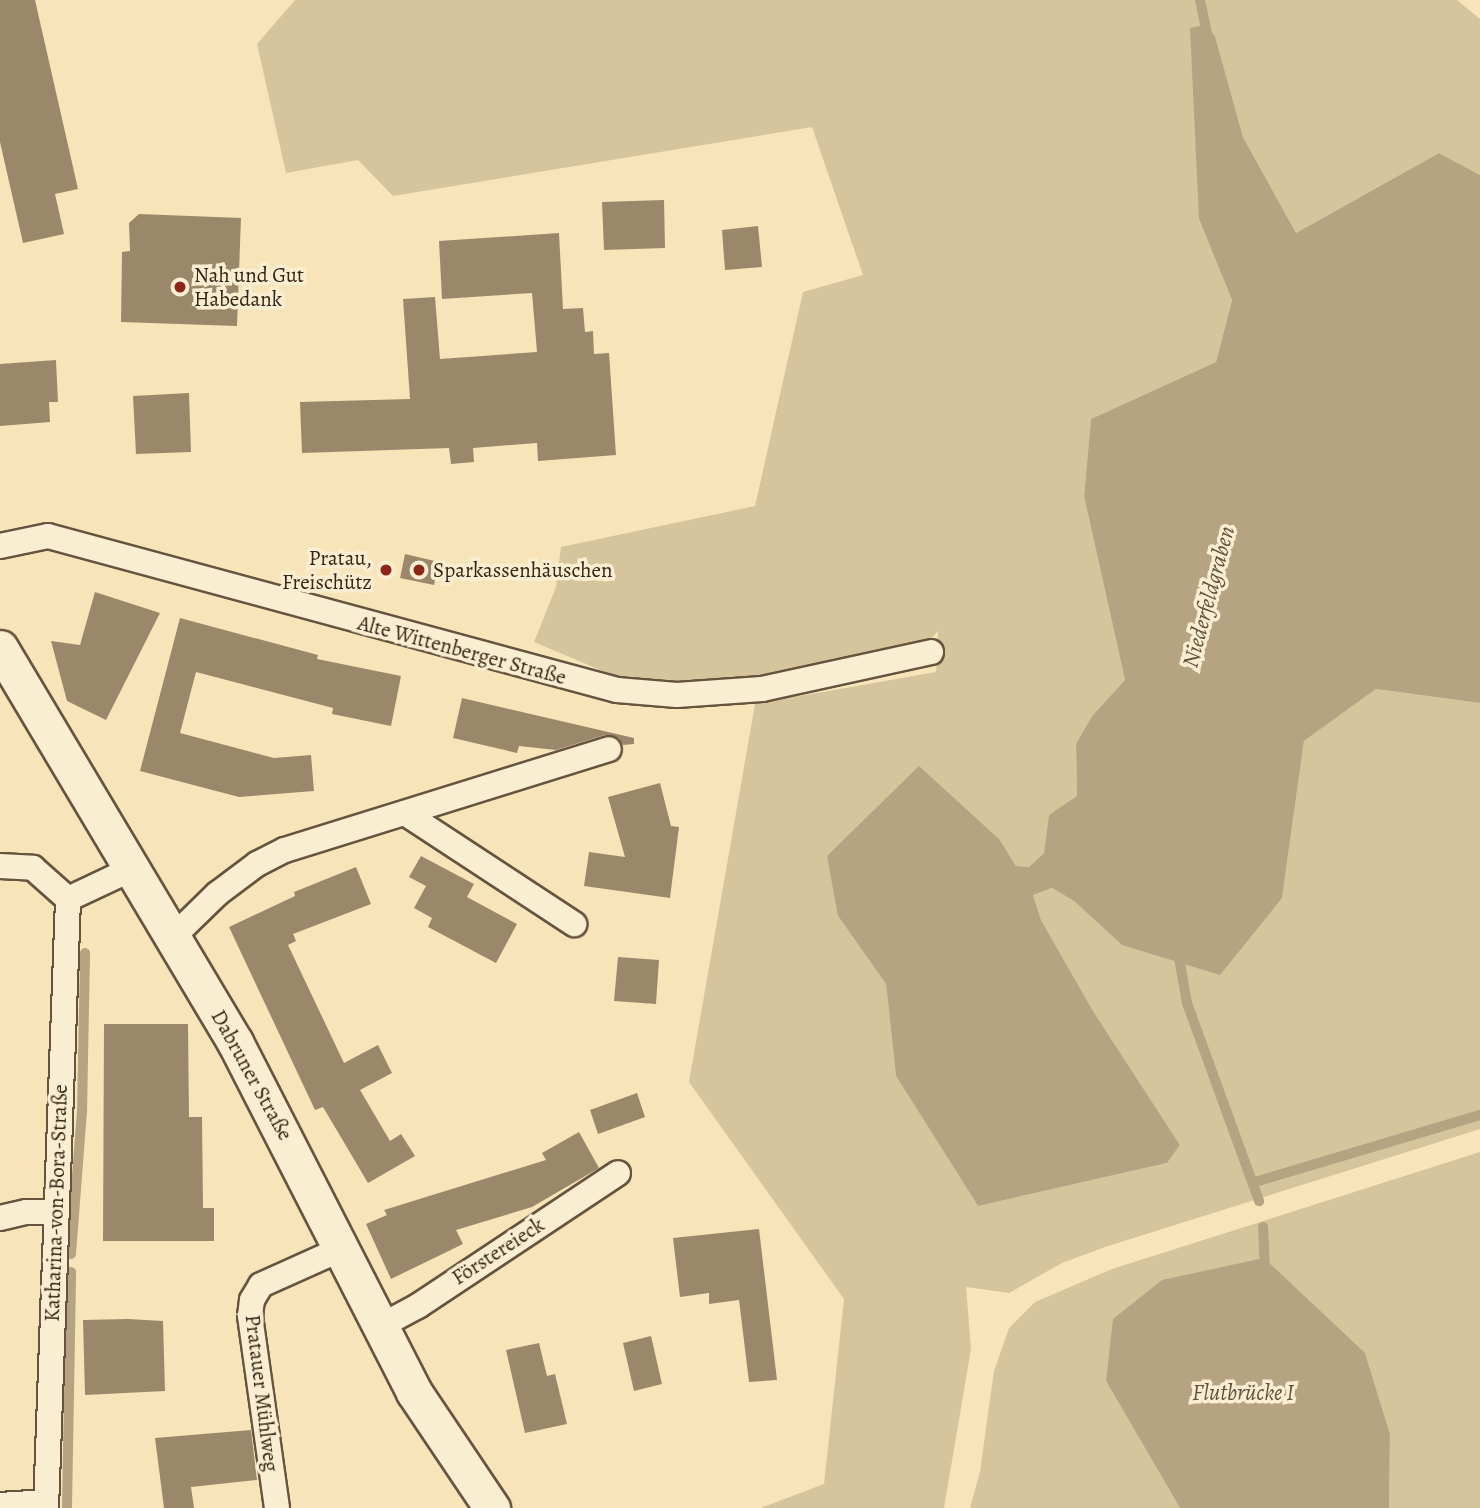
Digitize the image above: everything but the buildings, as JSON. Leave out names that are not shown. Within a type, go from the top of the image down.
[{"type":"street","name":"Alte Wittenberger Straße","points":[[0,546],[48,536],[617,690],[677,695],[762,689],[931,652]]},
{"type":"street","name":"Dabruner Straße","points":[[0,648],[174,936],[285,1135],[377,1328],[414,1392],[492,1508]]},
{"type":"street","points":[[174,936],[197,911],[257,864],[285,850],[408,815],[609,749]]},
{"type":"street","points":[[408,815],[574,924]]},
{"type":"street","points":[[0,866],[33,868],[68,899],[134,868]]},
{"type":"street","name":"Katharina-von-Bora-Straße","points":[[46,1505],[68,899]]},
{"type":"street","name":"Förstereieck","points":[[377,1328],[418,1306],[618,1173]]},
{"type":"street","points":[[0,1218],[26,1212],[57,1212]]},
{"type":"street","name":"Pratauer Mühlweg","points":[[277,1508],[250,1316],[252,1300],[261,1285],[341,1249]]},
{"type":"street","points":[[0,1504],[46,1505]]},
{"type":"shaded area","points":[[295,0],[1457,0],[1480,19],[1480,175],[1439,153],[1296,233],[1243,137],[1215,36],[1199,219],[1232,300],[1216,362],[1091,419],[1084,496],[1125,680],[1092,716],[1076,744],[1077,796],[1049,816],[1044,853],[1029,867],[1016,866],[1000,840],[838,916],[886,984],[896,1076],[978,1206],[1167,1163],[1180,1145],[1093,1011],[1041,920],[1033,895],[1052,888],[1074,901],[1122,945],[1282,898],[1304,741],[1376,689],[1480,703],[1480,1129],[1105,1247],[1062,1263],[1009,1293],[966,1287],[971,1349],[944,1508],[761,1508],[824,1484],[844,1299],[689,1082],[755,704],[936,672],[938,631],[929,641],[759,678],[674,683],[612,675],[534,642],[556,587],[561,547],[755,506],[803,292],[863,275],[812,127],[393,196],[358,160],[286,173],[257,44]]},
{"type":"shaded area","points":[[1480,1152],[1480,1508],[1389,1508],[1390,1434],[1365,1353],[1106,1381],[1180,1508],[970,1508],[980,1472],[994,1371],[1009,1328],[1035,1302],[1112,1269]]},
{"type":"water","points":[[1205,25],[1215,36],[1243,137],[1296,233],[1439,153],[1480,175],[1480,703],[1376,689],[1304,741],[1282,898],[1220,975],[1122,945],[1074,901],[1052,888],[1033,895],[1041,920],[1093,1011],[1180,1145],[1167,1163],[978,1206],[896,1076],[886,984],[838,916],[827,856],[919,766],[1000,840],[1016,866],[1029,867],[1044,853],[1049,815],[1077,796],[1076,744],[1092,716],[1125,680],[1084,496],[1091,419],[1216,362],[1232,300],[1199,219],[1190,28]]},
{"type":"water","name":"Flutbrücke I","points":[[1264,1258],[1365,1353],[1390,1434],[1389,1508],[1180,1508],[1106,1381],[1113,1319],[1162,1280]]},
{"type":"waterway","name":"Niederfeldgraben","points":[[1200,0],[1208,37]]},
{"type":"waterway","name":"Niederfeldgraben","points":[[1178,952],[1187,1003],[1259,1201]]},
{"type":"waterway","points":[[71,1254],[82,1112],[85,953]]},
{"type":"waterway","points":[[1255,1182],[1480,1115]]},
{"type":"waterway","name":"Niederfeldgraben","points":[[1263,1227],[1265,1270]]},
{"type":"waterway","points":[[67,1508],[71,1272]]},
{"type":"place","name":"Nah und Gut Habedank","points":[[180,287]]},
{"type":"place","name":"Pratau, Freischütz","points":[[386,570]]},
{"type":"place","name":"Sparkassenhäuschen","points":[[419,570]]}]
